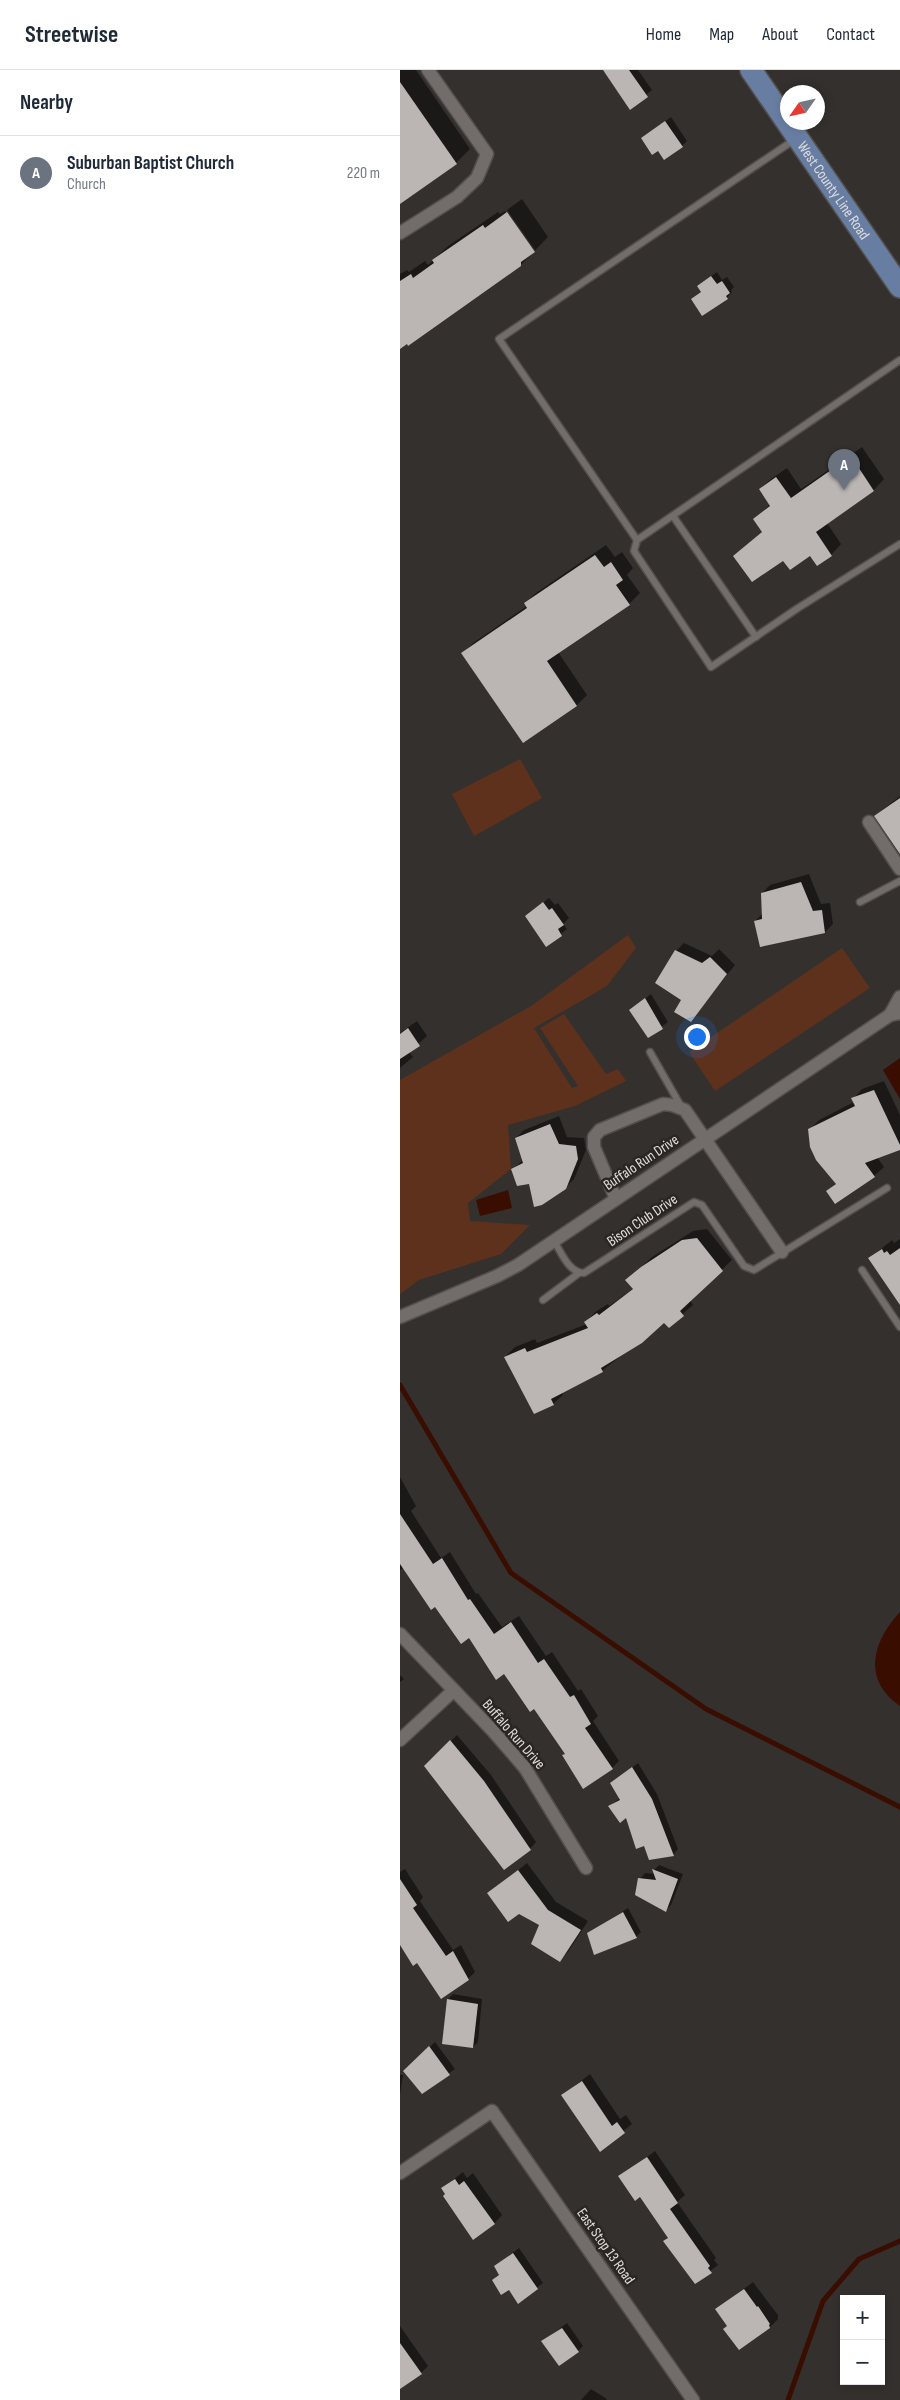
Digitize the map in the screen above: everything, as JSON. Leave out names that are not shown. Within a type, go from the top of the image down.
[{"type":"main road","name":"West County Line Road","points":[[751,70],[900,287]]},
{"type":"street","points":[[400,233],[456,197],[476,178],[487,154],[428,70]]},
{"type":"street","points":[[869,822],[900,869]]},
{"type":"street","name":"Buffalo Run Drive","points":[[400,1316],[506,1272],[895,1014],[900,998]]},
{"type":"street","points":[[616,1199],[594,1147],[595,1135],[600,1130],[663,1104],[672,1104],[683,1109],[706,1138],[782,1252]]},
{"type":"street","name":"Buffalo Run Drive","points":[[400,1634],[525,1768],[586,1868]]},
{"type":"street","points":[[400,1740],[453,1691]]},
{"type":"street","name":"East Stop 13 Road","points":[[400,2173],[492,2111],[693,2400]]},
{"type":"lane","points":[[637,540],[499,340],[797,138]]},
{"type":"lane","points":[[900,360],[637,540],[634,551],[711,667],[900,544]]},
{"type":"lane","points":[[673,516],[756,637]]},
{"type":"lane","points":[[860,902],[900,881]]},
{"type":"lane","points":[[650,1052],[683,1109]]},
{"type":"lane","name":"Bison Club Drive","points":[[579,1273],[590,1270],[689,1203],[694,1202],[702,1205],[747,1269],[756,1269],[887,1188]]},
{"type":"lane","points":[[543,1300],[579,1273],[570,1265],[554,1241]]},
{"type":"lane","points":[[862,1270],[900,1327]]},
{"type":"shaded area","points":[[520,759],[542,798],[474,836],[452,794]]},
{"type":"shaded area","points":[[628,935],[636,948],[607,986],[534,1028],[572,1088],[578,1086],[540,1028],[564,1014],[606,1074],[618,1069],[626,1081],[575,1106],[508,1125],[511,1169],[468,1203],[470,1221],[530,1225],[501,1254],[419,1280],[400,1294],[400,1080],[531,1006]]},
{"type":"shaded area","points":[[842,948],[870,988],[715,1091],[689,1052]]},
{"type":"shaded area","points":[[900,1058],[900,1099],[883,1070]]},
{"type":"shaded area","points":[[508,1190],[512,1208],[480,1216],[476,1200]]},
{"type":"shaded area","points":[[900,1612],[900,1706],[888,1696],[880,1685],[876,1673],[875,1660],[883,1636]]},
{"type":"building","points":[[603,70],[629,70],[648,97],[630,110]]},
{"type":"building","points":[[400,82],[457,164],[400,204]]},
{"type":"building","points":[[665,121],[683,147],[664,160],[658,151],[652,155],[641,138]]},
{"type":"building","points":[[507,212],[535,252],[521,262],[521,266],[408,346],[407,344],[400,349],[400,281],[411,274],[413,278],[434,263],[432,260],[483,225],[485,228]]},
{"type":"building","points":[[711,276],[717,284],[722,281],[730,293],[726,296],[728,299],[702,316],[691,299],[701,292],[697,286]]},
{"type":"building","points":[[851,456],[874,491],[816,532],[832,556],[817,566],[810,556],[790,570],[783,561],[752,582],[733,556],[762,532],[753,519],[770,506],[759,489],[776,477],[791,498]]},
{"type":"building","points":[[595,555],[604,567],[611,562],[623,580],[616,585],[630,605],[547,661],[577,706],[523,743],[461,653],[527,608],[524,603]]},
{"type":"building","points":[[900,798],[900,854],[874,816]]},
{"type":"building","points":[[801,882],[813,911],[822,910],[825,933],[760,947],[754,921],[762,919],[761,893]]},
{"type":"building","points":[[543,902],[549,910],[552,908],[564,925],[558,929],[562,936],[546,947],[525,916]]},
{"type":"building","points":[[675,950],[702,963],[710,957],[727,974],[691,1022],[674,1012],[681,1000],[655,983]]},
{"type":"building","points":[[645,998],[663,1029],[648,1038],[629,1010]]},
{"type":"building","points":[[408,1028],[420,1046],[400,1059],[400,1034]]},
{"type":"building","points":[[874,1090],[900,1145],[900,1150],[865,1163],[875,1177],[835,1204],[826,1191],[836,1184],[816,1160],[810,1147],[808,1129],[855,1106],[851,1098]]},
{"type":"building","points":[[550,1124],[559,1144],[576,1146],[578,1159],[566,1189],[542,1205],[534,1207],[529,1184],[517,1186],[511,1169],[523,1163],[515,1138]]},
{"type":"building","points":[[697,1238],[723,1271],[680,1311],[684,1316],[669,1328],[664,1323],[642,1343],[601,1368],[603,1372],[551,1399],[554,1405],[534,1414],[504,1357],[525,1348],[527,1352],[588,1328],[584,1322],[597,1313],[599,1315],[633,1289],[625,1280],[682,1240]]},
{"type":"building","points":[[900,1248],[900,1305],[868,1258],[882,1249],[884,1253],[887,1251],[890,1255]]},
{"type":"building","points":[[400,1514],[433,1564],[442,1558],[468,1600],[470,1599],[494,1634],[511,1622],[538,1663],[544,1659],[570,1697],[574,1695],[591,1724],[585,1728],[613,1769],[583,1789],[562,1755],[565,1754],[534,1709],[530,1712],[504,1674],[496,1680],[469,1638],[461,1644],[435,1607],[431,1610],[400,1564]]},
{"type":"building","points":[[450,1740],[484,1781],[531,1850],[504,1870],[424,1766]]},
{"type":"building","points":[[632,1767],[652,1799],[674,1856],[649,1860],[644,1846],[636,1849],[626,1818],[620,1823],[608,1806],[620,1800],[610,1783]]},
{"type":"building","points":[[652,1869],[678,1879],[666,1912],[635,1895],[638,1878],[656,1880]]},
{"type":"building","points":[[518,1870],[548,1910],[581,1930],[560,1962],[531,1944],[539,1925],[519,1914],[508,1922],[487,1893]]},
{"type":"building","points":[[400,1879],[417,1905],[413,1908],[446,1956],[453,1951],[469,1980],[441,1999],[417,1963],[413,1966],[400,1945]]},
{"type":"building","points":[[623,1912],[637,1938],[594,1955],[587,1933]]},
{"type":"building","points":[[447,1999],[478,2004],[473,2048],[442,2044]]},
{"type":"building","points":[[429,2046],[450,2075],[422,2094],[403,2071]]},
{"type":"building","points":[[582,2081],[612,2126],[617,2122],[625,2133],[600,2152],[561,2095]]},
{"type":"building","points":[[647,2157],[678,2203],[670,2209],[710,2266],[708,2268],[712,2273],[695,2284],[663,2241],[668,2238],[640,2197],[635,2201],[618,2176]]},
{"type":"building","points":[[455,2179],[459,2185],[464,2181],[495,2224],[473,2240],[443,2196],[445,2194],[441,2188]]},
{"type":"building","points":[[513,2253],[538,2289],[518,2304],[509,2290],[501,2295],[492,2280],[499,2275],[494,2266]]},
{"type":"building","points":[[744,2289],[770,2324],[770,2328],[739,2350],[723,2329],[727,2326],[715,2309]]},
{"type":"building","points":[[562,2328],[579,2352],[559,2366],[541,2341]]},
{"type":"building","points":[[400,2343],[422,2374],[400,2389]]},
{"type":"waterway","points":[[400,1385],[511,1573],[706,1709],[900,1807]]},
{"type":"waterway","points":[[788,2400],[823,2301],[859,2259],[900,2241]]},
{"type":"place","name":"Suburban Baptist Church","points":[[844,490]]}]
